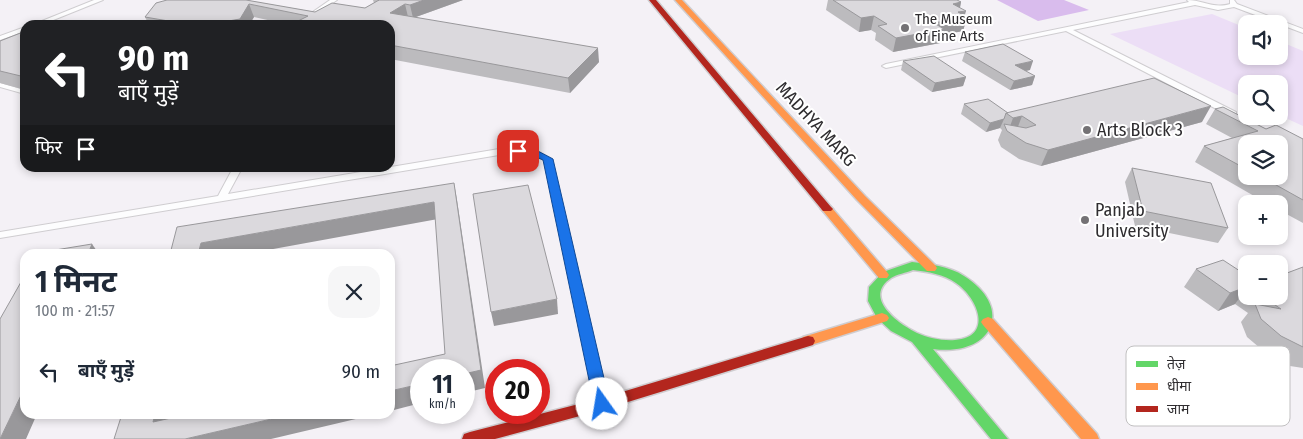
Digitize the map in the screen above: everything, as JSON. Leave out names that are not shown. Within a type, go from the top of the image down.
[{"type":"main road","points":[[652,0],[883,275]]},
{"type":"main road","name":"MADHYA MARG","points":[[678,0],[860,198],[931,268]]},
{"type":"main road","points":[[912,266],[931,268],[950,274],[966,283],[979,295],[987,309],[988,322],[982,333],[971,341],[955,345],[918,340],[898,331],[882,318],[874,303],[873,292],[876,282],[883,275],[896,268],[912,266]]},
{"type":"main road","points":[[470,439],[602,404],[882,318]]},
{"type":"main road","points":[[988,322],[1090,439]]},
{"type":"main road","points":[[918,340],[1000,439]]},
{"type":"lane","points":[[48,20],[100,0]]},
{"type":"lane","points":[[304,20],[334,0]]},
{"type":"lane","points":[[886,66],[1192,1],[1222,8],[1240,15]]},
{"type":"lane","points":[[1222,8],[1232,3],[1303,32]]},
{"type":"lane","points":[[1067,29],[1238,116]]},
{"type":"lane","points":[[0,38],[20,31]]},
{"type":"lane","points":[[1288,33],[1303,39]]},
{"type":"lane","points":[[0,85],[20,91]]},
{"type":"lane","points":[[395,169],[505,151],[532,151],[548,159],[602,404]]},
{"type":"lane","points":[[222,197],[235,172]]},
{"type":"lane","points":[[0,235],[376,172]]},
{"type":"shaded area","points":[[997,0],[1064,0],[1089,10],[1038,21]]},
{"type":"shaded area","points":[[1212,14],[1238,25],[1238,65],[1288,65],[1288,45],[1303,51],[1303,126],[1288,119],[1288,75],[1238,75],[1238,95],[1110,34]]},
{"type":"building","points":[[167,0],[246,0],[315,12],[332,3],[365,8],[379,0],[424,0],[410,5],[405,4],[390,13],[598,48],[568,78],[395,46],[395,20],[300,20],[308,16],[249,4],[240,19],[234,20],[163,20],[145,17],[156,3]]},
{"type":"building","points":[[833,0],[957,0],[961,2],[953,4],[966,11],[958,12],[967,17],[934,23],[944,29],[896,38],[878,26],[887,24],[874,16],[861,18]]},
{"type":"building","points":[[20,33],[20,76],[0,71],[0,41]]},
{"type":"building","points":[[1003,44],[1033,61],[1015,65],[1035,76],[1014,81],[965,52]]},
{"type":"building","points":[[934,56],[966,77],[935,83],[903,61]]},
{"type":"building","name":"Arts Block 3","points":[[1154,78],[1211,106],[1048,150],[1026,143],[1007,131],[1004,124],[1026,128],[1036,125],[1022,116],[1013,118],[1006,113]]},
{"type":"building","points":[[988,99],[1008,113],[1006,113],[1004,119],[990,123],[964,104]]},
{"type":"building","points":[[1223,107],[1238,115],[1238,121],[1215,109]]},
{"type":"building","points":[[1246,125],[1258,125],[1266,129],[1276,125],[1303,139],[1303,200],[1276,185],[1288,185],[1288,135],[1244,135],[1258,131]]},
{"type":"building","points":[[1238,137],[1238,165],[1204,146]]},
{"type":"building","points":[[1132,168],[1211,183],[1228,228],[1143,211]]},
{"type":"building","points":[[454,183],[481,370],[475,371],[475,359],[422,359],[445,354],[434,202],[201,243],[199,249],[171,249],[177,227]]},
{"type":"building","points":[[528,185],[557,299],[491,312],[473,194]]},
{"type":"building","points":[[92,244],[90,249],[61,249]]},
{"type":"building","points":[[1223,260],[1238,270],[1238,290],[1230,293],[1196,269]]},
{"type":"building","points":[[1303,267],[1303,347],[1281,336],[1261,319],[1255,305],[1281,309],[1275,305],[1288,305],[1288,273]]},
{"type":"building","points":[[20,284],[20,397],[0,439],[0,319]]},
{"type":"building","points":[[410,362],[410,386],[395,390],[395,365]]},
{"type":"building","points":[[120,419],[154,419],[153,422],[166,419],[271,419],[185,439],[114,439]]},
{"type":"traffic: fast","points":[[912,266],[948,273],[971,287],[979,297],[986,317],[985,327],[979,335],[969,342],[955,345],[934,344],[914,337],[896,327],[882,314],[874,301],[875,287],[887,275],[912,266]]},
{"type":"traffic: fast","points":[[918,340],[1000,439]]},
{"type":"traffic: slow","points":[[678,0],[861,198],[931,268]]},
{"type":"traffic: slow","points":[[827,209],[883,275]]},
{"type":"traffic: slow","points":[[808,341],[882,318]]},
{"type":"traffic: slow","points":[[988,322],[1091,439]]},
{"type":"traffic: jam","points":[[652,0],[827,209]]},
{"type":"traffic: jam","points":[[470,439],[602,404],[808,341]]},
{"type":"place","name":"The Museum of Fine Arts","points":[[905,28]]},
{"type":"place","name":"Arts Block 3","points":[[1087,130]]},
{"type":"place","name":"Panjab University","points":[[1085,220]]},
{"type":"route","points":[[518,151],[532,151],[548,159],[602,404]]}]
